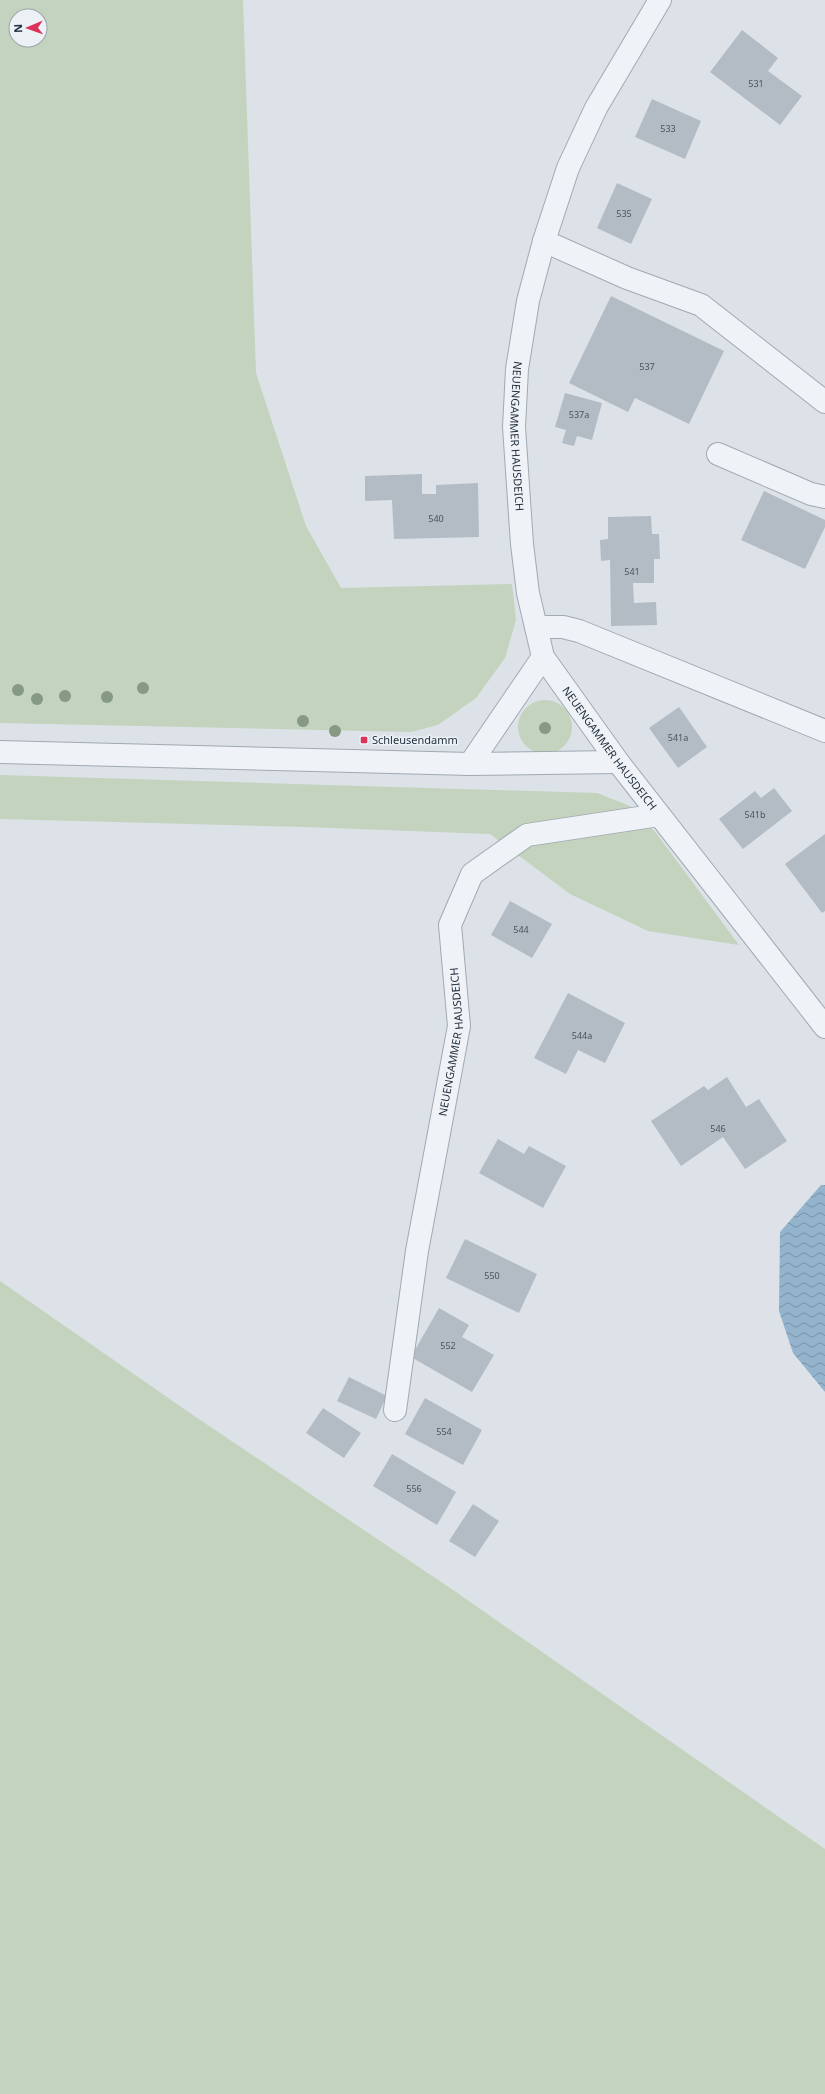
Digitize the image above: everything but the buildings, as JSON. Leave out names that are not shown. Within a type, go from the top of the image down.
[{"type":"street","name":"NEUENGAMMER HAUSDEICH","points":[[660,0],[596,108],[568,168],[544,241],[528,301],[519,354],[514,427],[522,544],[536,627],[543,657],[618,762],[825,1027]]},
{"type":"street","points":[[544,241],[627,278],[701,305],[825,402]]},
{"type":"street","points":[[718,454],[811,494],[825,497]]},
{"type":"street","points":[[536,627],[563,627],[579,632],[825,731]]},
{"type":"street","points":[[470,764],[543,657]]},
{"type":"street","points":[[0,752],[470,764],[618,762]]},
{"type":"street","name":"NEUENGAMMER HAUSDEICH","points":[[395,1410],[417,1252],[459,1026],[450,925],[472,874],[527,836],[659,815]]},
{"type":"green space","points":[[0,0],[243,0],[256,373],[306,526],[341,588],[512,584],[516,620],[505,658],[476,698],[438,725],[411,732],[0,723]]},
{"type":"green space","points":[[540,700],[550,700],[560,704],[568,712],[572,722],[572,732],[568,742],[560,750],[550,754],[540,754],[530,750],[522,742],[518,732],[518,722],[522,712],[530,704]]},
{"type":"green space","points":[[0,775],[597,793],[630,806],[656,833],[739,945],[648,931],[570,894],[490,834],[305,827],[0,819]]},
{"type":"green space","points":[[0,1281],[187,1411],[453,1590],[825,1849],[825,2094],[0,2094]]},
{"type":"water","points":[[821,1185],[825,1185],[825,1392],[793,1353],[779,1311],[780,1232]]},
{"type":"place","name":"Schleusendamm","points":[[364,740]]}]
